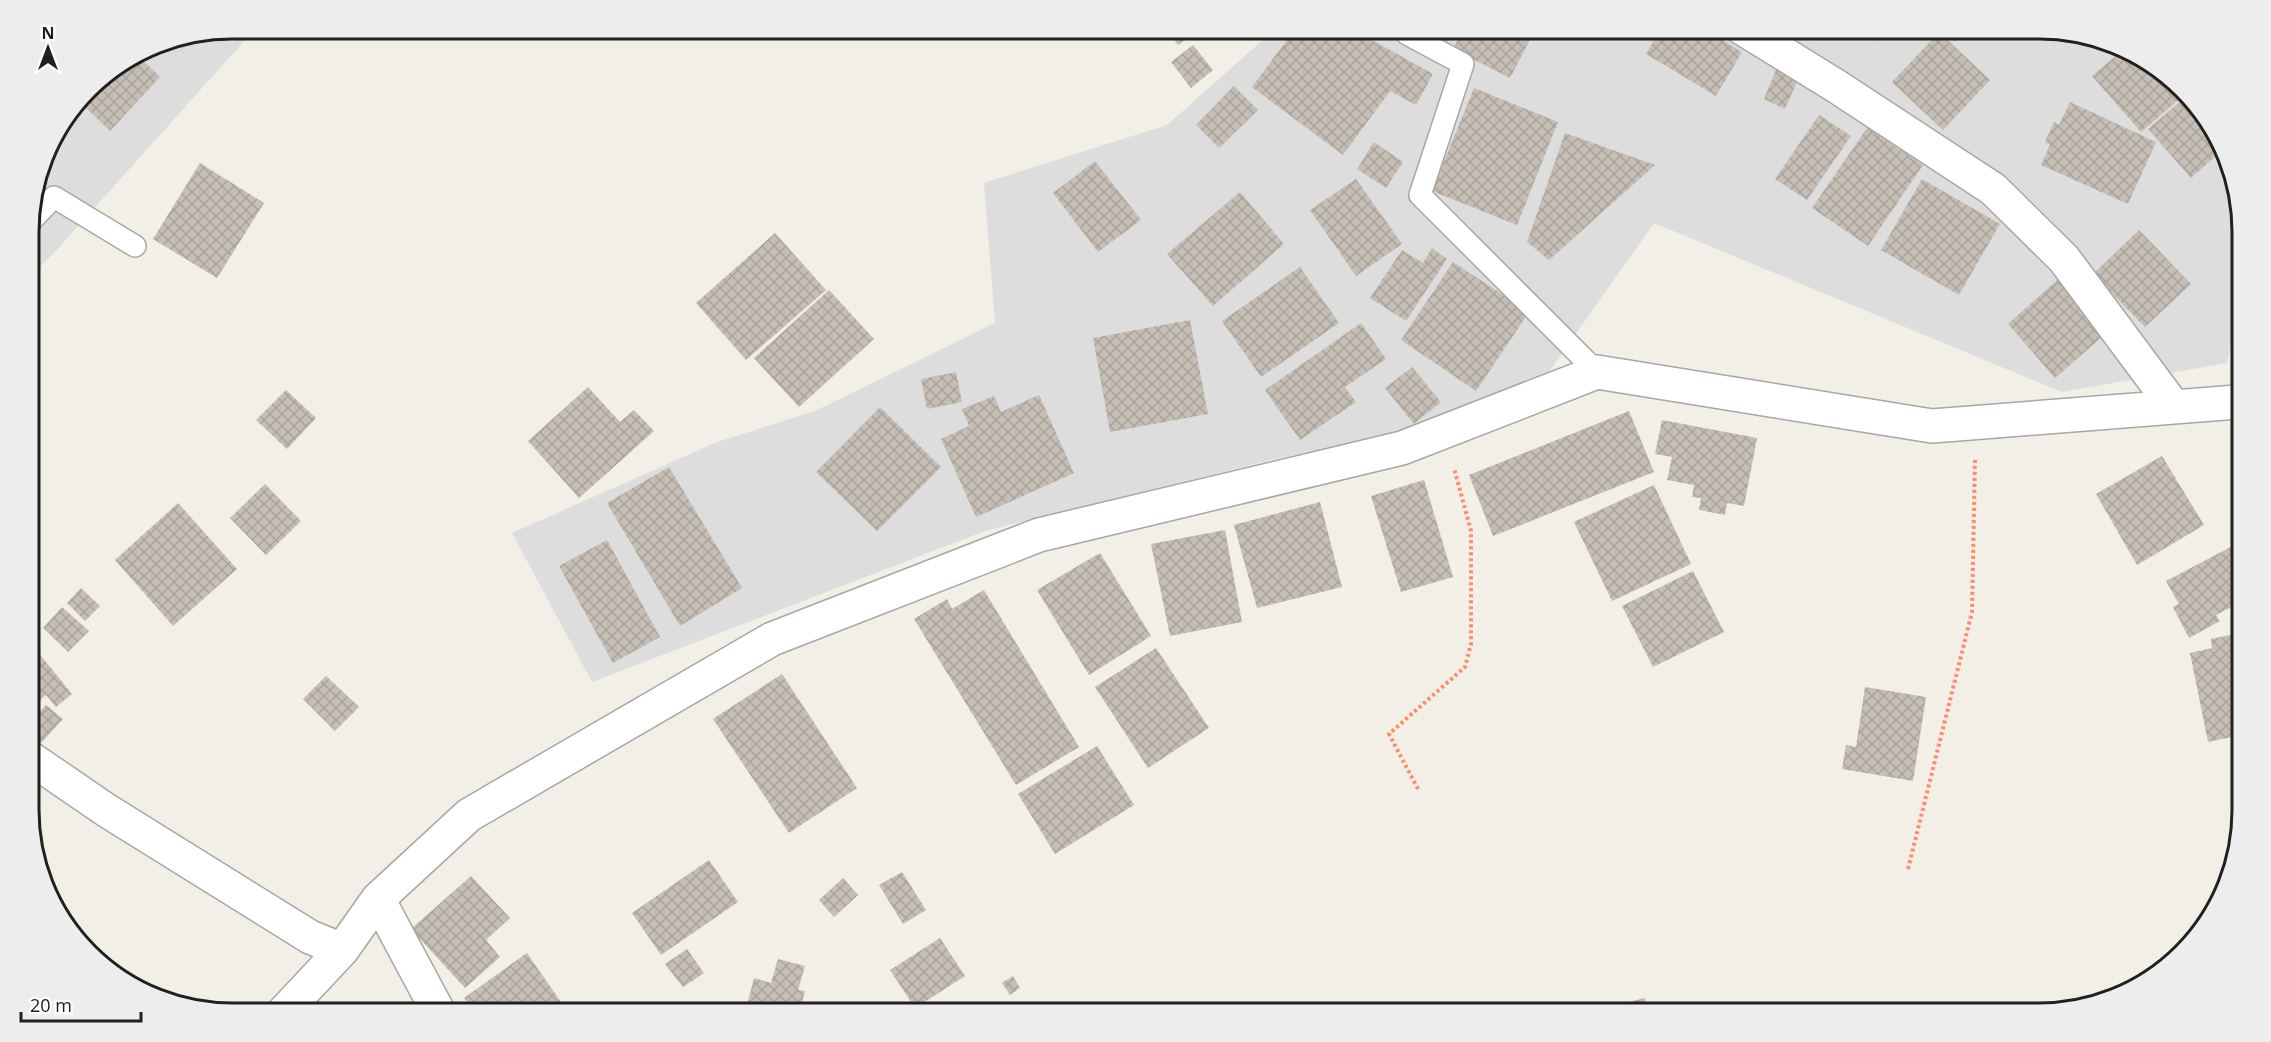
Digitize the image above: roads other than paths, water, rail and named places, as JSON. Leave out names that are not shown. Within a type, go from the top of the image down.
[{"type":"street","points":[[1760,39],[1993,189],[2064,259],[2174,407]]},
{"type":"street","points":[[293,1003],[342,950],[378,899],[469,815],[772,639],[1039,535],[1402,448],[1597,372],[1932,426],[1976,420],[2232,403]]},
{"type":"street","points":[[39,764],[106,810],[310,937],[342,950]]},
{"type":"street","points":[[378,899],[434,1003]]},
{"type":"lane","points":[[1416,39],[1463,64],[1420,195],[1597,372]]},
{"type":"lane","points":[[40,211],[54,197],[135,246]]}]
